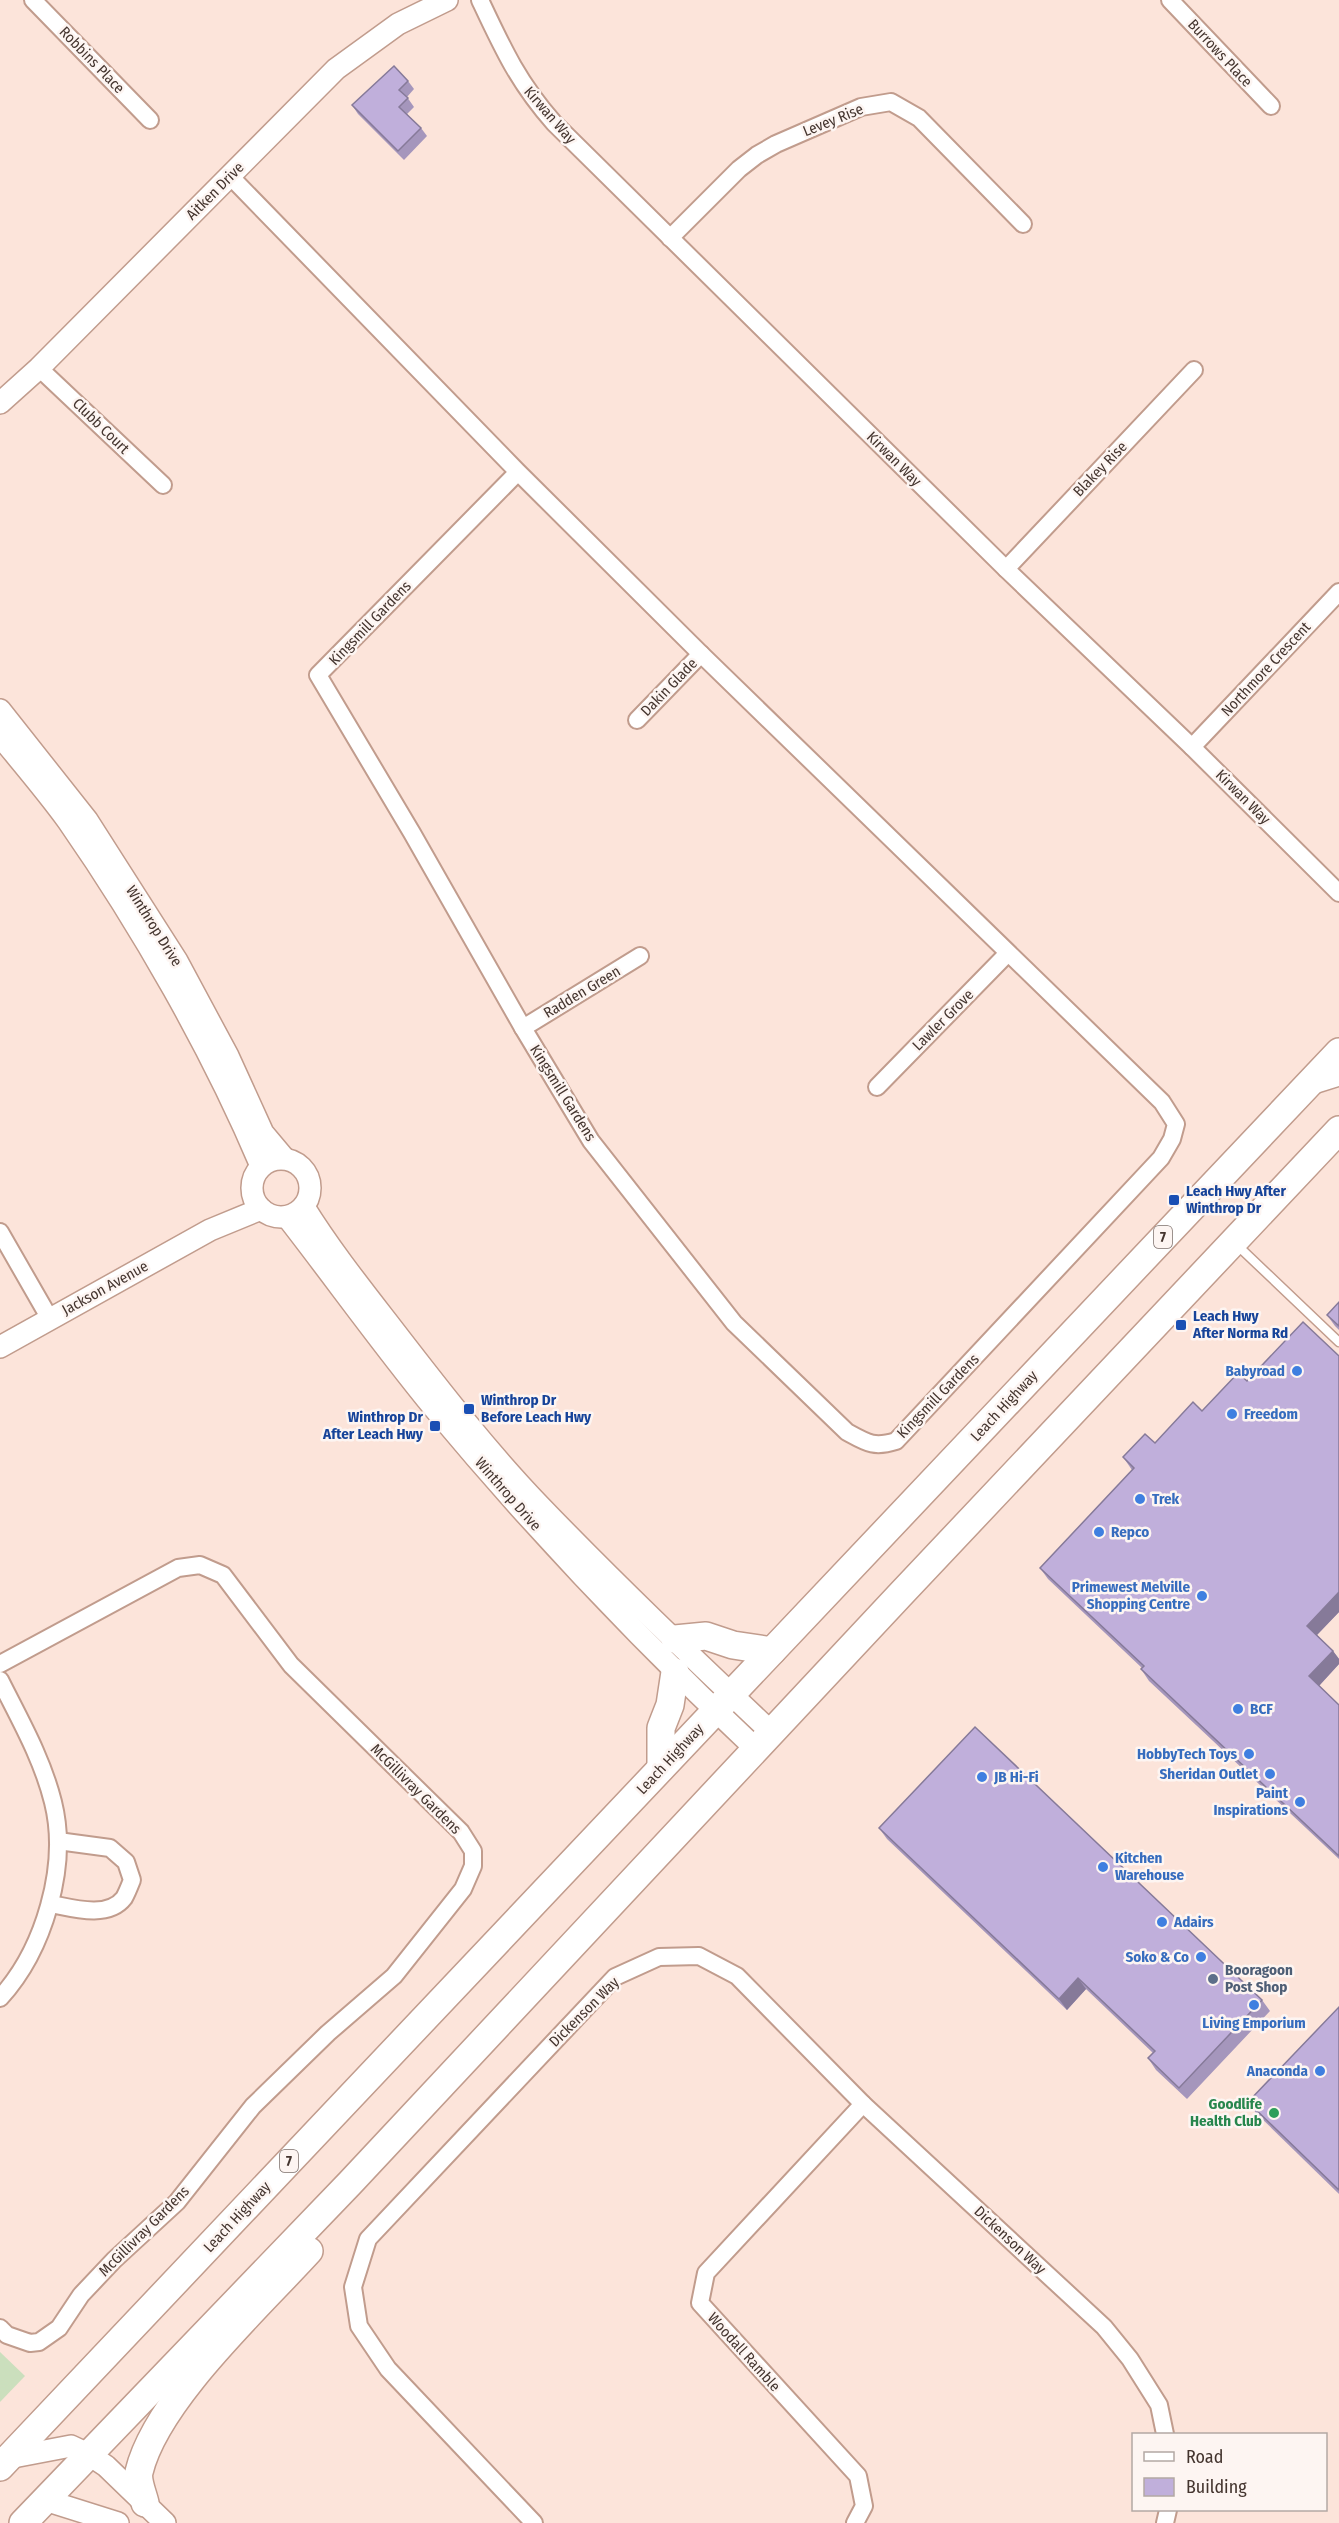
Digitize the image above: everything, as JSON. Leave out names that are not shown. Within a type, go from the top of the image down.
[{"type":"highway","name":"Leach Highway","points":[[4,2462],[1339,1052]]},
{"type":"highway","points":[[23,2523],[350,2183],[1339,1130]]},
{"type":"highway","points":[[675,1639],[706,1636],[734,1645],[772,1650]]},
{"type":"highway","points":[[661,1768],[661,1728],[670,1705],[675,1672]]},
{"type":"highway","points":[[145,2503],[138,2474],[159,2423],[209,2360],[314,2246],[350,2183]]},
{"type":"street","name":"Robbins Place","points":[[33,0],[150,120]]},
{"type":"street","name":"Aitken Drive","points":[[0,403],[39,368],[336,69],[398,24],[447,0]]},
{"type":"street","name":"Kirwan Way","points":[[480,0],[507,59],[529,94],[554,123],[1339,893]]},
{"type":"street","name":"Burrows Place","points":[[1170,0],[1270,106]]},
{"type":"street","name":"Levey Rise","points":[[670,238],[757,155],[776,144],[861,107],[891,102],[919,118],[1023,224]]},
{"type":"street","name":"Kingsmill Gardens","points":[[230,176],[518,472],[701,654],[1162,1102],[1176,1124],[1173,1139],[1161,1158],[896,1441],[881,1446],[869,1444],[847,1432],[734,1323],[591,1141],[318,675],[518,472]]},
{"type":"street","name":"Clubb Court","points":[[39,368],[163,485]]},
{"type":"street","name":"Blakey Rise","points":[[1006,568],[1194,370]]},
{"type":"street","name":"Northmore Crescent","points":[[1192,747],[1339,592]]},
{"type":"street","name":"Dakin Glade","points":[[637,720],[701,654]]},
{"type":"street","name":"Winthrop Drive","points":[[0,710],[87,820],[177,961],[228,1056],[263,1133],[284,1158]]},
{"type":"street","name":"Winthrop Drive","points":[[0,736],[68,821],[163,971],[243,1123],[261,1166]]},
{"type":"street","name":"Lawler Grove","points":[[877,1087],[1008,954]]},
{"type":"street","name":"Radden Green","points":[[523,1028],[640,956]]},
{"type":"street","points":[[1307,1085],[1339,1075]]},
{"type":"street","points":[[284,1158],[292,1160],[306,1172],[311,1190],[296,1212],[278,1217],[256,1201],[252,1183],[261,1166],[267,1161],[284,1158]]},
{"type":"street","name":"Jackson Avenue","points":[[0,1347],[210,1230],[256,1201]]},
{"type":"street","name":"Winthrop Drive","points":[[296,1212],[323,1239],[440,1391],[493,1454],[539,1505],[675,1639],[723,1702],[764,1740]]},
{"type":"street","name":"Winthrop Drive","points":[[296,1212],[432,1406],[485,1469],[538,1529],[675,1672],[723,1702]]},
{"type":"street","points":[[0,1232],[50,1319]]},
{"type":"street","name":"McGillivray Gardens","points":[[0,1664],[178,1568],[200,1564],[223,1575],[291,1665],[461,1832],[473,1851],[473,1866],[463,1889],[394,1976],[328,2033],[253,2106],[177,2202],[114,2259],[81,2295],[59,2328],[39,2342],[30,2343],[7,2335],[0,2328]]},
{"type":"street","points":[[0,1680],[38,1755],[53,1803],[58,1841],[51,1904],[41,1934],[10,1987],[0,1998]]},
{"type":"street","points":[[51,1904],[90,1911],[111,1908],[123,1898],[132,1880],[126,1862],[110,1848],[58,1841]]},
{"type":"street","name":"Dickenson Way","points":[[534,2523],[388,2369],[360,2326],[353,2287],[368,2240],[615,1977],[659,1957],[699,1956],[737,1976],[863,2104],[1104,2327],[1130,2359],[1159,2405],[1165,2433]]},
{"type":"street","name":"Woodall Ramble","points":[[855,2523],[864,2506],[858,2476],[700,2303],[706,2273],[863,2104]]},
{"type":"street","points":[[4,2462],[71,2446],[88,2454],[113,2471],[165,2523]]},
{"type":"street","points":[[45,2500],[118,2523]]},
{"type":"lane","points":[[1234,1242],[1339,1342]]},
{"type":"green space","points":[[0,2352],[25,2376],[0,2402]]},
{"type":"building","points":[[394,66],[408,81],[399,90],[408,98],[399,107],[421,128],[398,151],[352,105]]},
{"type":"building","points":[[1339,1302],[1339,1326],[1327,1315]]},
{"type":"building","name":"Primewest Melville Shopping Centre","points":[[1303,1322],[1339,1356],[1339,1592],[1307,1626],[1333,1651],[1309,1676],[1339,1705],[1339,1856],[1141,1669],[1144,1666],[1040,1568],[1134,1468],[1123,1457],[1145,1434],[1155,1443],[1193,1402],[1202,1411],[1238,1373],[1247,1381]]},
{"type":"building","points":[[975,1727],[1262,2000],[1179,2088],[1148,2058],[1155,2051],[1078,1978],[1059,1999],[879,1828]]},
{"type":"building","points":[[1339,2007],[1339,2190],[1248,2102]]},
{"type":"place","name":"Leach Hwy After Winthrop Dr","points":[[1174,1200]]},
{"type":"place","name":"Leach Hwy After Norma Rd","points":[[1181,1325]]},
{"type":"place","name":"Babyroad","points":[[1297,1371]]},
{"type":"place","name":"Winthrop Dr Before Leach Hwy","points":[[469,1409]]},
{"type":"place","name":"Freedom","points":[[1232,1414]]},
{"type":"place","name":"Winthrop Dr After Leach Hwy","points":[[435,1426]]},
{"type":"place","name":"Trek","points":[[1140,1499]]},
{"type":"place","name":"Repco","points":[[1099,1532]]},
{"type":"place","name":"Primewest Melville Shopping Centre","points":[[1202,1596]]},
{"type":"place","name":"BCF","points":[[1238,1709]]},
{"type":"place","name":"HobbyTech Toys","points":[[1249,1754]]},
{"type":"place","name":"Sheridan Outlet","points":[[1270,1774]]},
{"type":"place","name":"JB Hi-Fi","points":[[982,1777]]},
{"type":"place","name":"Paint Inspirations","points":[[1300,1802]]},
{"type":"place","name":"Kitchen Warehouse","points":[[1103,1867]]},
{"type":"place","name":"Adairs","points":[[1162,1922]]},
{"type":"place","name":"Soko & Co","points":[[1201,1957]]},
{"type":"place","name":"Booragoon Post Shop","points":[[1213,1979]]},
{"type":"place","name":"Living Emporium","points":[[1254,2005]]},
{"type":"place","name":"Anaconda","points":[[1320,2071]]},
{"type":"place","name":"Goodlife Health Club","points":[[1274,2113]]}]
